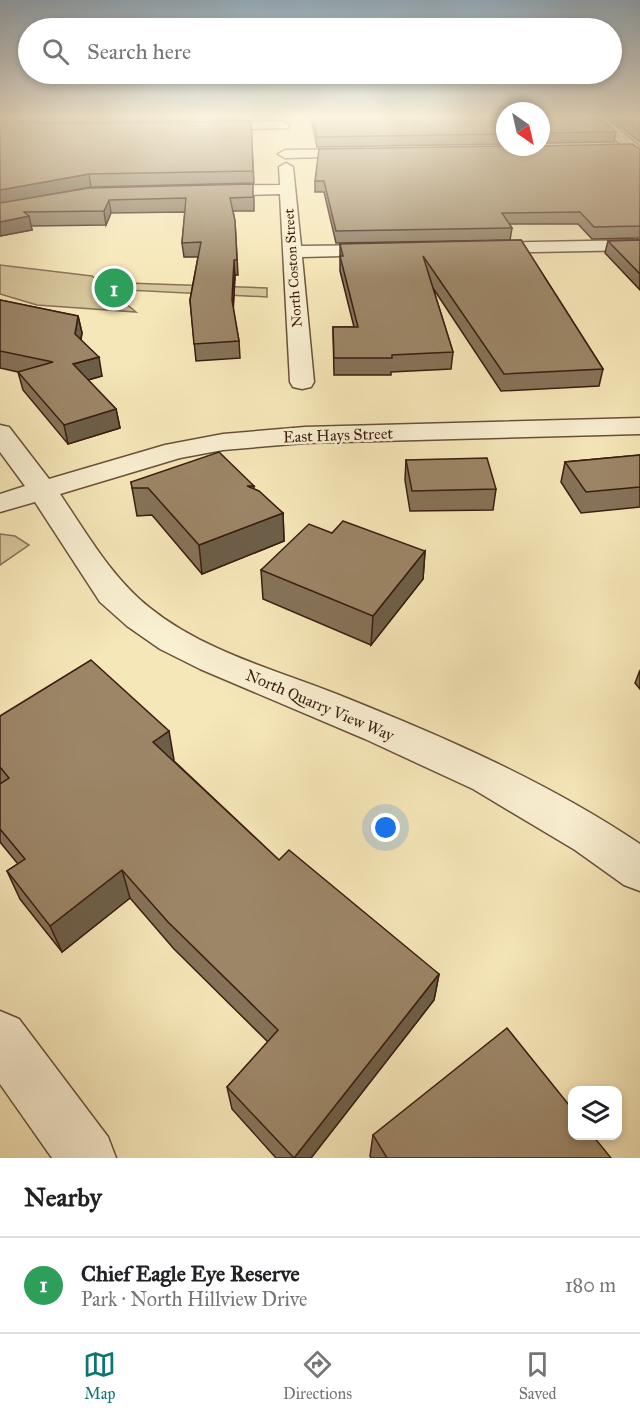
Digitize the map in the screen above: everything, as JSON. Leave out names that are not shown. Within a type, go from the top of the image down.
[{"type":"street","name":"North Coston Street","points":[[286,171],[302,382]]},
{"type":"street","points":[[195,191],[287,189]]},
{"type":"street","points":[[463,248],[640,244]]},
{"type":"street","points":[[292,252],[404,249]]},
{"type":"street","name":"East Hays Street","points":[[0,503],[175,451],[223,441],[305,435],[640,426]]},
{"type":"street","name":"North Quarry View Way","points":[[0,433],[43,491],[112,594],[139,618],[173,640],[213,660],[464,765],[576,825],[640,870]]},
{"type":"street","points":[[0,1038],[87,1158]]},
{"type":"shaded area","points":[[0,265],[92,276],[99,282],[267,288],[267,297],[108,289],[136,312],[37,305],[0,294]]},
{"type":"shaded area","points":[[0,534],[15,536],[29,545],[0,565]]},
{"type":"building","points":[[0,171],[251,171],[89,174],[0,190]]},
{"type":"building","points":[[316,171],[640,171],[640,226],[594,227],[580,212],[502,213],[512,228],[336,231],[324,181],[315,181]]},
{"type":"building","points":[[253,184],[253,197],[230,198],[235,221],[237,260],[234,260],[232,300],[239,341],[194,344],[190,300],[201,242],[182,243],[186,198],[109,200],[104,211],[24,212],[29,216],[0,222],[0,203],[89,188]]},
{"type":"building","points":[[521,240],[603,369],[504,374],[423,256],[453,352],[392,355],[392,358],[334,358],[333,327],[358,327],[340,256],[343,256],[340,244]]},
{"type":"building","points":[[640,240],[640,274],[608,241]]},
{"type":"building","points":[[0,300],[78,316],[75,334],[99,357],[73,364],[116,409],[64,425],[18,372],[53,362],[0,351]]},
{"type":"building","points":[[219,452],[254,486],[247,486],[259,491],[283,513],[199,545],[148,488],[132,488],[131,482]]},
{"type":"building","points":[[640,455],[640,487],[586,492],[565,462]]},
{"type":"building","points":[[487,458],[496,489],[412,491],[406,460]]},
{"type":"building","points":[[343,521],[425,551],[373,616],[261,570],[309,524],[332,533]]},
{"type":"building","points":[[91,660],[169,731],[153,742],[279,860],[289,850],[439,974],[294,1158],[227,1087],[278,1030],[168,922],[122,870],[50,926],[7,871],[25,859],[0,829],[0,784],[9,778],[0,767],[0,716]]},
{"type":"building","points":[[507,1028],[568,1104],[568,1140],[596,1140],[611,1158],[387,1158],[373,1135]]},
{"type":"place","name":"Chief Eagle Eye Reserve","points":[[114,288]]}]
